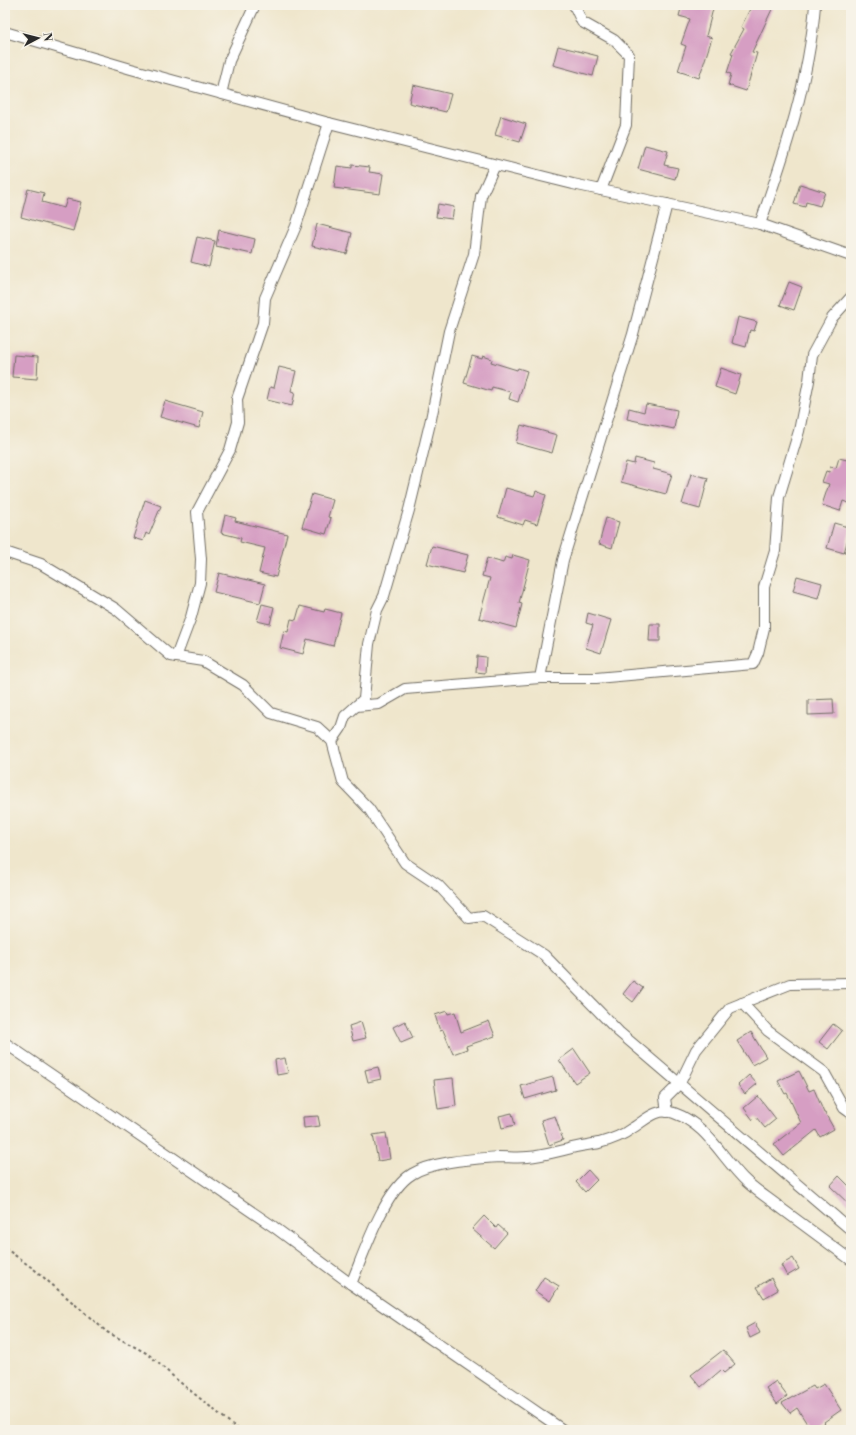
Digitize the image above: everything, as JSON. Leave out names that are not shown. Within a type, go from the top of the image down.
[{"type":"street","points":[[221,94],[229,61],[255,5]]},
{"type":"street","points":[[574,5],[582,22],[614,40],[629,55],[626,125],[601,190]]},
{"type":"street","points":[[760,224],[779,171],[802,90],[814,21],[815,5]]},
{"type":"street","points":[[5,32],[221,94],[329,123],[601,190],[760,224],[851,256]]},
{"type":"street","points":[[176,657],[191,617],[200,583],[201,559],[197,512],[230,450],[238,422],[236,399],[263,323],[266,298],[296,226],[329,123]]},
{"type":"street","points":[[332,741],[341,728],[345,716],[364,699],[368,644],[377,610],[384,596],[409,510],[431,419],[449,331],[474,254],[481,196],[495,165]]},
{"type":"street","points":[[540,678],[563,560],[633,334],[667,204]]},
{"type":"street","points":[[356,706],[379,704],[405,689],[540,678],[596,678],[753,664],[758,653],[764,628],[764,587],[774,551],[779,497],[799,431],[809,381],[812,356],[832,318],[851,297]]},
{"type":"street","points":[[5,552],[41,564],[116,609],[172,656],[203,661],[243,685],[271,713],[317,728],[332,741],[343,782],[368,809],[404,863],[438,884],[469,918],[483,916],[544,956],[619,1032],[851,1230]]},
{"type":"street","points":[[667,1112],[665,1098],[680,1083],[696,1050],[730,1008],[790,984],[851,983]]},
{"type":"street","points":[[742,1003],[768,1031],[824,1072],[844,1108],[851,1113]]},
{"type":"street","points":[[5,1043],[274,1227],[351,1284],[563,1430]]},
{"type":"street","points":[[351,1284],[379,1219],[390,1198],[402,1183],[412,1174],[425,1168],[447,1163],[500,1157],[541,1156],[599,1143],[631,1130],[649,1116],[658,1112],[675,1114],[689,1121],[703,1131],[747,1182],[851,1260]]},
{"type":"path","points":[[5,1248],[36,1270],[107,1332],[148,1354],[176,1379],[239,1430]]},
{"type":"building","points":[[682,5],[714,5],[706,36],[712,38],[699,78],[678,71],[686,46],[681,44],[690,19],[679,16]]},
{"type":"building","points":[[752,5],[774,5],[752,52],[757,53],[746,91],[728,85],[731,74],[727,73],[733,54],[731,53],[744,29],[741,27]]},
{"type":"building","points":[[558,46],[598,56],[593,76],[553,65]]},
{"type":"building","points":[[413,85],[451,94],[446,112],[409,103]]},
{"type":"building","points":[[501,116],[526,124],[520,142],[495,135]]},
{"type":"building","points":[[645,145],[668,151],[664,165],[678,168],[675,179],[638,169]]},
{"type":"building","points":[[352,165],[370,167],[369,172],[383,174],[380,194],[334,188],[337,166],[352,168]]},
{"type":"building","points":[[800,184],[825,192],[820,206],[806,202],[805,207],[794,204]]},
{"type":"building","points":[[28,189],[44,193],[42,202],[64,208],[67,199],[81,202],[73,231],[21,217]]},
{"type":"building","points":[[438,204],[454,207],[452,219],[436,217]]},
{"type":"building","points":[[317,224],[352,233],[347,254],[312,246]]},
{"type":"building","points":[[219,230],[255,239],[252,254],[216,246]]},
{"type":"building","points":[[197,237],[215,241],[209,267],[191,262]]},
{"type":"building","points":[[789,282],[802,287],[794,310],[780,305]]},
{"type":"building","points":[[738,317],[757,322],[754,331],[750,330],[746,347],[732,343]]},
{"type":"building","points":[[14,355],[38,357],[37,379],[12,377]]},
{"type":"building","points":[[472,356],[482,359],[483,356],[492,359],[491,362],[517,370],[518,368],[527,371],[518,402],[509,399],[511,392],[492,387],[491,391],[464,383]]},
{"type":"building","points":[[279,367],[296,371],[291,391],[295,392],[292,406],[267,400],[270,387],[274,388]]},
{"type":"building","points":[[721,368],[741,375],[735,394],[715,387]]},
{"type":"building","points":[[165,401],[203,412],[199,428],[160,417]]},
{"type":"building","points":[[646,404],[677,410],[674,429],[627,419],[629,408],[644,412]]},
{"type":"building","points":[[521,425],[557,435],[552,453],[516,443]]},
{"type":"building","points":[[635,458],[654,463],[653,469],[672,474],[666,494],[621,482],[626,462],[634,464]]},
{"type":"building","points":[[839,458],[851,461],[851,504],[843,501],[840,511],[822,505],[829,484],[822,482],[826,471],[829,472],[830,467],[836,468]]},
{"type":"building","points":[[691,474],[708,478],[700,509],[682,504]]},
{"type":"building","points":[[506,488],[534,496],[536,491],[546,495],[537,524],[525,520],[523,525],[498,517]]},
{"type":"building","points":[[312,494],[333,500],[328,517],[331,518],[326,534],[302,527]]},
{"type":"building","points":[[145,500],[161,506],[149,535],[146,533],[143,541],[133,538]]},
{"type":"building","points":[[225,515],[236,518],[235,521],[287,534],[276,577],[259,573],[265,548],[240,542],[241,538],[221,533]]},
{"type":"building","points":[[606,518],[619,522],[612,548],[599,544]]},
{"type":"building","points":[[834,523],[851,528],[844,553],[827,548]]},
{"type":"building","points":[[432,546],[468,555],[463,573],[427,564]]},
{"type":"building","points":[[513,555],[530,560],[519,603],[522,604],[516,628],[479,618],[490,578],[482,576],[487,558],[503,563],[505,557],[512,559]]},
{"type":"building","points":[[219,573],[265,584],[260,603],[214,592]]},
{"type":"building","points":[[797,576],[822,583],[818,598],[793,591]]},
{"type":"building","points":[[262,604],[274,607],[270,624],[257,621]]},
{"type":"building","points":[[300,606],[324,612],[325,609],[341,613],[333,646],[307,639],[303,654],[280,648],[284,631],[288,632],[291,619],[296,620]]},
{"type":"building","points":[[588,613],[611,620],[601,653],[586,648],[593,625],[586,623]]},
{"type":"building","points":[[650,624],[660,624],[660,641],[649,641]]},
{"type":"building","points":[[477,656],[486,657],[485,673],[476,672]]},
{"type":"building","points":[[833,699],[834,714],[808,715],[808,700]]},
{"type":"building","points":[[633,981],[643,988],[633,1002],[623,994]]},
{"type":"building","points":[[447,1011],[448,1014],[455,1012],[461,1032],[489,1021],[495,1036],[466,1046],[467,1049],[453,1054],[443,1030],[440,1031],[435,1015]]},
{"type":"building","points":[[405,1021],[413,1038],[401,1043],[393,1027]]},
{"type":"building","points":[[361,1022],[366,1038],[353,1041],[349,1026]]},
{"type":"building","points":[[833,1024],[842,1031],[828,1049],[819,1042]]},
{"type":"building","points":[[751,1032],[766,1057],[752,1065],[737,1041]]},
{"type":"building","points":[[574,1049],[590,1073],[575,1083],[559,1060]]},
{"type":"building","points":[[285,1058],[288,1073],[277,1075],[275,1060]]},
{"type":"building","points":[[378,1067],[381,1079],[368,1082],[365,1070]]},
{"type":"building","points":[[799,1071],[809,1091],[814,1089],[824,1113],[834,1129],[820,1137],[816,1130],[784,1156],[774,1144],[801,1123],[787,1093],[785,1094],[778,1081]]},
{"type":"building","points":[[749,1075],[757,1084],[745,1094],[738,1085]]},
{"type":"building","points":[[553,1077],[556,1090],[525,1099],[521,1086]]},
{"type":"building","points":[[453,1078],[456,1106],[438,1109],[434,1080]]},
{"type":"building","points":[[758,1096],[776,1119],[765,1128],[756,1117],[753,1120],[744,1108]]},
{"type":"building","points":[[512,1113],[515,1125],[502,1128],[499,1116]]},
{"type":"building","points":[[318,1116],[320,1126],[304,1128],[303,1117]]},
{"type":"building","points":[[555,1116],[563,1140],[549,1145],[541,1120]]},
{"type":"building","points":[[386,1133],[390,1159],[378,1161],[373,1135]]},
{"type":"building","points":[[588,1170],[597,1180],[585,1192],[576,1182]]},
{"type":"building","points":[[839,1176],[851,1188],[851,1206],[830,1186]]},
{"type":"building","points":[[484,1216],[496,1228],[498,1225],[507,1233],[494,1248],[472,1229]]},
{"type":"building","points":[[793,1258],[799,1269],[787,1276],[781,1265]]},
{"type":"building","points":[[544,1277],[559,1286],[550,1301],[535,1291]]},
{"type":"building","points":[[771,1278],[778,1290],[764,1298],[757,1287]]},
{"type":"building","points":[[755,1323],[760,1333],[750,1338],[746,1328]]},
{"type":"building","points":[[723,1350],[735,1364],[724,1373],[721,1370],[701,1387],[691,1375]]},
{"type":"building","points":[[776,1381],[787,1396],[777,1404],[766,1388]]},
{"type":"building","points":[[824,1384],[841,1410],[824,1422],[825,1423],[814,1430],[811,1430],[797,1408],[790,1413],[782,1403],[813,1386],[815,1389]]}]
